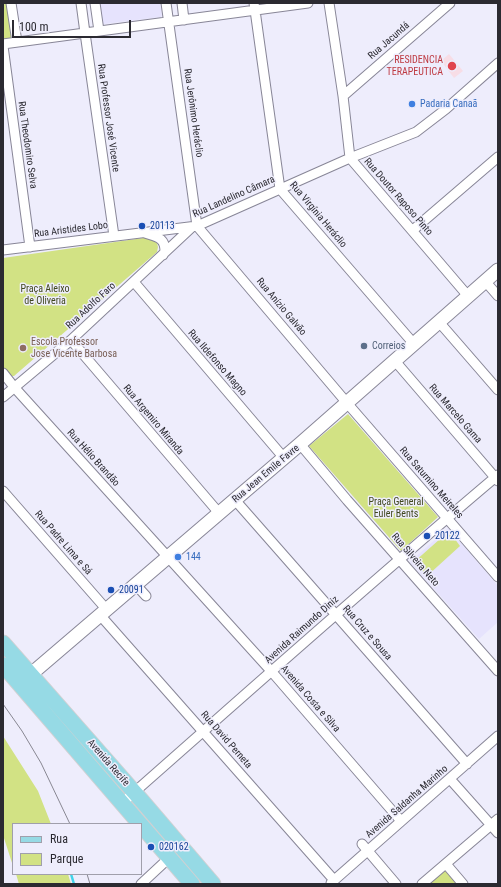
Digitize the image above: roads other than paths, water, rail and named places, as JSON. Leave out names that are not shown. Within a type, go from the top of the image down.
[{"type":"main road","name":"Rua Jean Emile Favre","points":[[25,679],[71,647],[104,612],[202,530],[235,500],[268,474],[284,458],[498,270]]},
{"type":"main road","name":"Avenida Recife","points":[[3,643],[25,679],[134,792],[213,884]]},
{"type":"main road","name":"Avenida Recife","points":[[3,665],[25,679],[30,696],[140,823]]},
{"type":"main road","name":"Avenida Recife","points":[[142,825],[192,884]]},
{"type":"street","points":[[11,3],[17,42]]},
{"type":"street","name":"Rua Professor José Vicente","points":[[82,3],[84,33],[114,236]]},
{"type":"street","points":[[95,3],[99,31]]},
{"type":"street","name":"Rua Jerônimo Heráclio","points":[[166,3],[194,227]]},
{"type":"street","points":[[182,3],[184,20]]},
{"type":"street","points":[[3,45],[184,20],[255,6],[308,3]]},
{"type":"street","name":"Rua Doutor Raposo Pinto","points":[[329,3],[343,96],[350,158],[468,296]]},
{"type":"street","name":"Rua Jacundá","points":[[343,96],[450,3]]},
{"type":"street","name":"Rua Virgínia Heráclio","points":[[255,6],[280,189],[414,344]]},
{"type":"street","name":"Rua Theodomiro Selva","points":[[3,45],[30,247]]},
{"type":"street","name":"Rua Landelino Câmara","points":[[194,227],[350,158],[416,132],[446,109],[498,63]]},
{"type":"street","points":[[413,230],[498,157]]},
{"type":"street","name":"Rua Aristides Lobo","points":[[3,250],[142,232],[194,227]]},
{"type":"street","name":"Rua Adolfo Faro","points":[[3,397],[71,340],[194,227]]},
{"type":"street","name":"Rua Anízio Galvão","points":[[194,227],[347,403]]},
{"type":"street","name":"Rua Aristides Lobo","points":[[142,232],[163,241],[166,251],[163,255]]},
{"type":"street","name":"Rua Ildefonso Magno","points":[[134,282],[284,458]]},
{"type":"street","points":[[485,282],[498,296]]},
{"type":"street","points":[[439,322],[498,390]]},
{"type":"street","name":"Rua Argemiro Miranda","points":[[71,340],[219,514]]},
{"type":"street","name":"Rua Marcelo Gama","points":[[395,361],[497,478]]},
{"type":"street","name":"Rua Hélio Brandão","points":[[3,373],[168,558]]},
{"type":"street","name":"Rua Saturnino Meireles","points":[[347,403],[498,577]]},
{"type":"street","name":"Rua Silveira Neto","points":[[300,444],[347,500],[498,671]]},
{"type":"street","name":"Avenida Raimundo Diniz","points":[[122,802],[168,763],[203,730],[272,672],[336,614],[497,478]]},
{"type":"street","name":"Rua Padre Lima e Sá","points":[[3,492],[104,612]]},
{"type":"street","name":"Rua Cruz e Sousa","points":[[235,500],[467,764]]},
{"type":"street","name":"Avenida Costa e Silva","points":[[168,558],[272,672],[401,821]]},
{"type":"street","points":[[136,585],[146,596]]},
{"type":"street","name":"Rua David Perneta","points":[[104,612],[332,882]]},
{"type":"street","name":"Avenida Saldanha Marinho","points":[[332,882],[365,847],[401,821],[430,790],[450,779],[496,735]]},
{"type":"street","points":[[450,779],[495,822],[498,833]]},
{"type":"street","points":[[422,884],[495,822]]},
{"type":"street","points":[[365,847],[396,884]]},
{"type":"street","points":[[141,884],[169,858]]},
{"type":"street","points":[[446,864],[463,884]]},
{"type":"waterway","points":[[71,875],[74,884]]},
{"type":"tram line","points":[[3,704],[22,731],[41,763],[70,823]]},
{"type":"tram line","points":[[87,875],[90,884]]},
{"type":"place","name":"RESIDENCIA TERAPEUTICA","points":[[452,66]]},
{"type":"place","name":"Padaria Canaã","points":[[412,104]]},
{"type":"place","name":"20113","points":[[142,226]]},
{"type":"place","name":"Correios","points":[[364,346]]},
{"type":"place","name":"Escola Professor Jose Vicente Barbosa","points":[[23,348]]},
{"type":"place","name":"20122","points":[[427,536]]},
{"type":"place","name":"144","points":[[178,557]]},
{"type":"place","name":"20091","points":[[111,590]]},
{"type":"place","name":"020162","points":[[151,847]]},
{"type":"park label","name":"Praça Aleixo de Oliveria","points":[[45,294]]},
{"type":"park label","name":"Praça General Euler Bents","points":[[396,508]]}]
